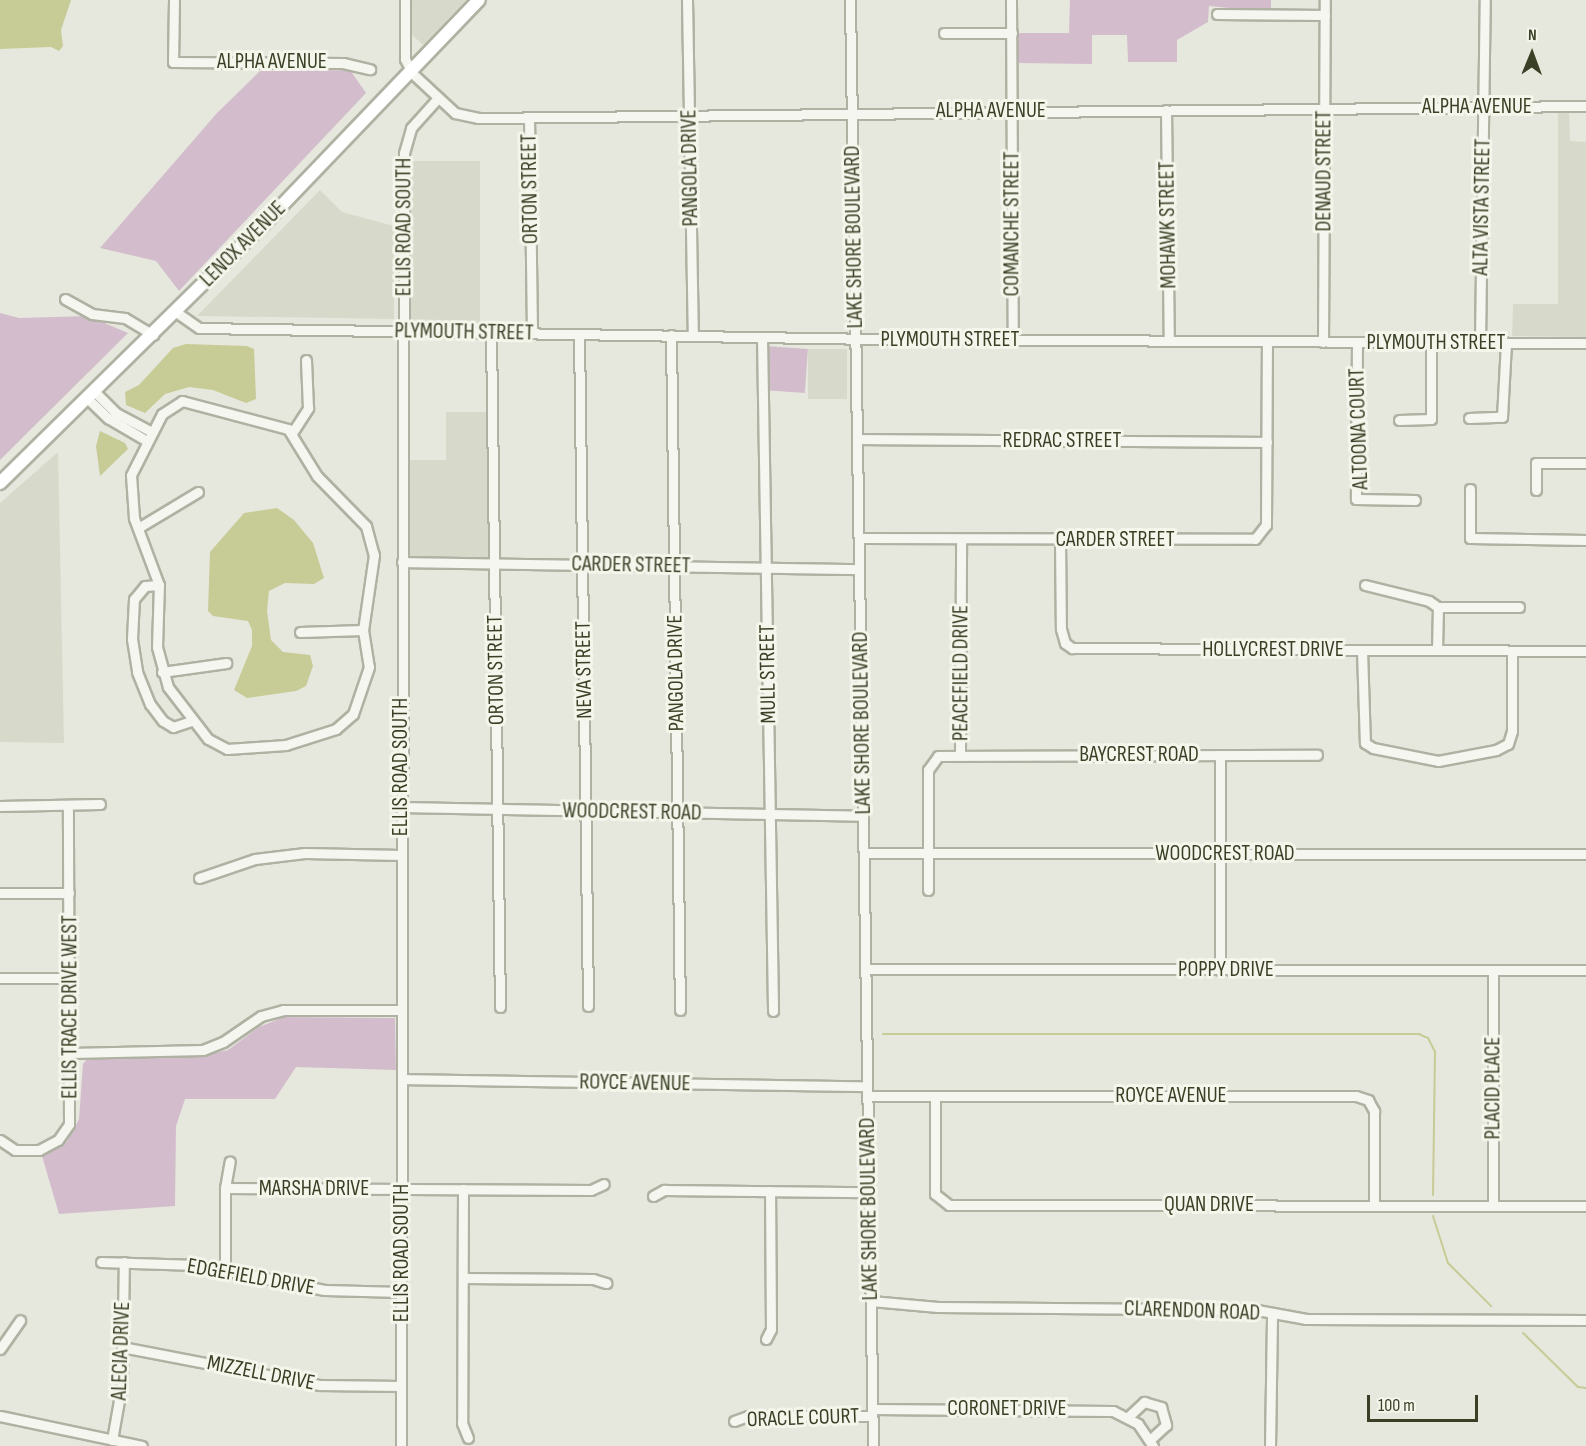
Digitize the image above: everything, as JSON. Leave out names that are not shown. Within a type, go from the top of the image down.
[{"type":"main road","name":"LENOX AVENUE","points":[[0,483],[176,312],[412,73],[479,0]]},
{"type":"street","name":"ALPHA AVENUE","points":[[174,0],[173,62],[344,63],[370,69]]},
{"type":"street","points":[[405,0],[405,59],[412,73]]},
{"type":"street","name":"PANGOLA DRIVE","points":[[687,0],[693,336]]},
{"type":"street","name":"LAKE SHORE BOULEVARD","points":[[850,0],[873,1446]]},
{"type":"street","name":"COMANCHE STREET","points":[[1011,0],[1013,340]]},
{"type":"street","name":"DENAUD STREET","points":[[1323,342],[1325,0]]},
{"type":"street","name":"ALTA VISTA STREET","points":[[1480,342],[1485,0]]},
{"type":"street","points":[[1217,14],[1325,15]]},
{"type":"street","points":[[944,33],[1012,33]]},
{"type":"street","name":"ALPHA AVENUE","points":[[412,73],[454,113],[470,117],[1586,106]]},
{"type":"street","name":"ELLIS ROAD SOUTH","points":[[401,1446],[403,1189],[401,807],[405,143],[411,128],[437,99]]},
{"type":"street","name":"MOHAWK STREET","points":[[1166,110],[1169,340]]},
{"type":"street","name":"ORTON STREET","points":[[529,117],[532,333]]},
{"type":"street","points":[[65,299],[92,314],[131,320],[153,335]]},
{"type":"street","name":"PLYMOUTH STREET","points":[[176,312],[199,328],[855,339],[1586,343]]},
{"type":"street","name":"ORTON STREET","points":[[491,332],[500,1007]]},
{"type":"street","name":"NEVA STREET","points":[[579,334],[588,1006]]},
{"type":"street","name":"PANGOLA DRIVE","points":[[671,335],[680,1010]]},
{"type":"street","name":"MULL STREET","points":[[762,337],[773,1011]]},
{"type":"street","points":[[1267,342],[1267,442]]},
{"type":"street","name":"ALTOONA COURT","points":[[1357,342],[1356,499],[1414,500]]},
{"type":"street","points":[[1399,420],[1431,419],[1431,343]]},
{"type":"street","points":[[1469,418],[1502,417],[1506,343]]},
{"type":"street","points":[[292,433],[308,408],[306,360]]},
{"type":"street","points":[[92,395],[150,436]]},
{"type":"street","points":[[193,401],[292,433],[317,476],[358,514],[372,540],[373,569],[363,630],[367,678],[353,714],[336,729],[286,745],[240,750],[217,746],[192,721],[162,672],[156,628],[159,585],[132,508],[130,475],[150,436],[172,404],[193,401]]},
{"type":"street","name":"REDRAC STREET","points":[[857,440],[1267,442]]},
{"type":"street","name":"CARDER STREET","points":[[859,538],[1247,541],[1262,534],[1266,525],[1267,442]]},
{"type":"street","points":[[1536,490],[1536,463],[1586,463]]},
{"type":"street","points":[[1470,489],[1470,538],[1586,540]]},
{"type":"street","points":[[138,528],[198,492]]},
{"type":"street","name":"PEACEFIELD DRIVE","points":[[928,890],[930,764],[938,756],[960,754],[961,539]]},
{"type":"street","name":"HOLLYCREST DRIVE","points":[[1060,540],[1061,629],[1065,643],[1072,648],[1586,651]]},
{"type":"street","name":"CARDER STREET","points":[[402,562],[859,569]]},
{"type":"street","points":[[159,585],[145,586],[135,599],[132,639],[137,672],[150,705],[163,721],[173,726],[192,721]]},
{"type":"street","points":[[1365,585],[1429,601],[1438,607],[1519,607]]},
{"type":"street","points":[[1437,650],[1438,607]]},
{"type":"street","points":[[300,632],[363,630]]},
{"type":"street","points":[[1362,650],[1365,743],[1373,748],[1431,761],[1496,750],[1508,744],[1512,731],[1512,651]]},
{"type":"street","points":[[162,672],[226,663]]},
{"type":"street","name":"BAYCREST ROAD","points":[[960,754],[1317,755]]},
{"type":"street","points":[[1220,755],[1220,970]]},
{"type":"street","points":[[0,806],[68,807],[100,804]]},
{"type":"street","name":"ELLIS TRACE DRIVE WEST","points":[[0,1140],[15,1150],[33,1151],[50,1146],[62,1135],[71,1110],[68,807]]},
{"type":"street","name":"WOODCREST ROAD","points":[[401,807],[863,816]]},
{"type":"street","name":"WOODCREST ROAD","points":[[864,853],[1586,854]]},
{"type":"street","points":[[199,878],[255,859],[274,856],[401,855]]},
{"type":"street","points":[[0,893],[69,892]]},
{"type":"street","name":"POPPY DRIVE","points":[[866,969],[1586,970]]},
{"type":"street","name":"PLACID PLACE","points":[[1493,971],[1493,1205]]},
{"type":"street","points":[[0,978],[70,978]]},
{"type":"street","points":[[71,1053],[203,1050],[223,1042],[261,1016],[282,1011],[402,1010]]},
{"type":"street","name":"ROYCE AVENUE","points":[[402,1079],[868,1091],[935,1096],[1362,1097],[1374,1111],[1374,1205]]},
{"type":"street","name":"QUAN DRIVE","points":[[935,1096],[935,1194],[949,1204],[1586,1206]]},
{"type":"street","points":[[225,1270],[225,1188],[230,1161]]},
{"type":"street","name":"MARSHA DRIVE","points":[[225,1188],[591,1190],[604,1184]]},
{"type":"street","points":[[463,1189],[462,1423],[468,1438]]},
{"type":"street","points":[[653,1196],[664,1190],[869,1192]]},
{"type":"street","points":[[766,1339],[771,1329],[770,1191]]},
{"type":"street","name":"EDGEFIELD DRIVE","points":[[101,1262],[225,1270],[325,1290],[402,1292]]},
{"type":"street","name":"ALECIA DRIVE","points":[[112,1440],[121,1400],[124,1262]]},
{"type":"street","points":[[463,1278],[593,1279],[606,1284]]},
{"type":"street","name":"CLARENDON ROAD","points":[[871,1301],[938,1307],[1257,1310],[1306,1319],[1586,1320]]},
{"type":"street","points":[[1270,1446],[1272,1313]]},
{"type":"street","points":[[0,1348],[20,1320]]},
{"type":"street","name":"MIZZELL DRIVE","points":[[122,1347],[321,1384],[401,1386]]},
{"type":"street","points":[[1144,1402],[1161,1407],[1166,1425],[1152,1442],[1129,1416],[1144,1402]]},
{"type":"street","name":"CORONET DRIVE","points":[[872,1412],[1101,1410],[1129,1416]]},
{"type":"street","name":"ORACLE COURT","points":[[734,1421],[748,1416],[872,1412]]},
{"type":"street","points":[[0,1416],[142,1446]]},
{"type":"shaded area","points":[[0,0],[71,0],[61,30],[63,46],[59,51],[51,47],[0,49]]},
{"type":"shaded area","points":[[411,0],[466,0],[423,45],[412,35]]},
{"type":"shaded area","points":[[1070,0],[1271,0],[1271,12],[1209,6],[1208,22],[1177,40],[1177,62],[1128,62],[1127,35],[1092,35],[1092,64],[1017,63],[1015,33],[1069,33]]},
{"type":"shaded area","points":[[350,70],[366,93],[179,291],[156,261],[100,248],[217,113],[260,71]]},
{"type":"shaded area","points":[[1569,109],[1570,141],[1586,142],[1586,337],[1512,336],[1513,304],[1558,304],[1558,110]]},
{"type":"shaded area","points":[[407,161],[480,161],[480,328],[413,327],[410,324]]},
{"type":"shaded area","points":[[320,190],[342,212],[394,226],[394,319],[197,316]]},
{"type":"shaded area","points":[[0,313],[19,318],[88,316],[128,333],[0,460]]},
{"type":"shaded area","points":[[186,344],[247,346],[254,349],[256,399],[246,403],[213,390],[189,387],[165,394],[145,413],[126,405],[125,392],[139,385],[173,348]]},
{"type":"shaded area","points":[[765,346],[808,349],[805,393],[762,390]]},
{"type":"shaded area","points":[[808,349],[847,349],[847,399],[808,399]]},
{"type":"shaded area","points":[[446,412],[489,412],[491,554],[485,560],[416,559],[407,554],[406,460],[446,460]]},
{"type":"shaded area","points":[[100,431],[125,443],[128,449],[100,476],[96,446]]},
{"type":"shaded area","points":[[58,452],[64,743],[0,742],[0,503]]},
{"type":"shaded area","points":[[277,508],[294,520],[313,543],[324,578],[314,584],[285,583],[269,591],[267,611],[271,640],[283,652],[310,655],[313,666],[306,686],[296,691],[247,698],[234,690],[252,646],[252,630],[248,621],[213,616],[208,611],[210,552],[244,513]]},
{"type":"shaded area","points":[[284,1017],[395,1018],[396,1070],[296,1067],[275,1099],[185,1099],[176,1126],[175,1206],[59,1214],[42,1156],[67,1142],[79,1119],[83,1064],[87,1059],[201,1056],[228,1050],[259,1027]]},
{"type":"waterway","points":[[883,1034],[1419,1034],[1428,1038],[1435,1052],[1433,1195]]},
{"type":"waterway","points":[[1433,1216],[1448,1263],[1491,1306]]},
{"type":"waterway","points":[[1523,1333],[1578,1387],[1586,1388]]}]
